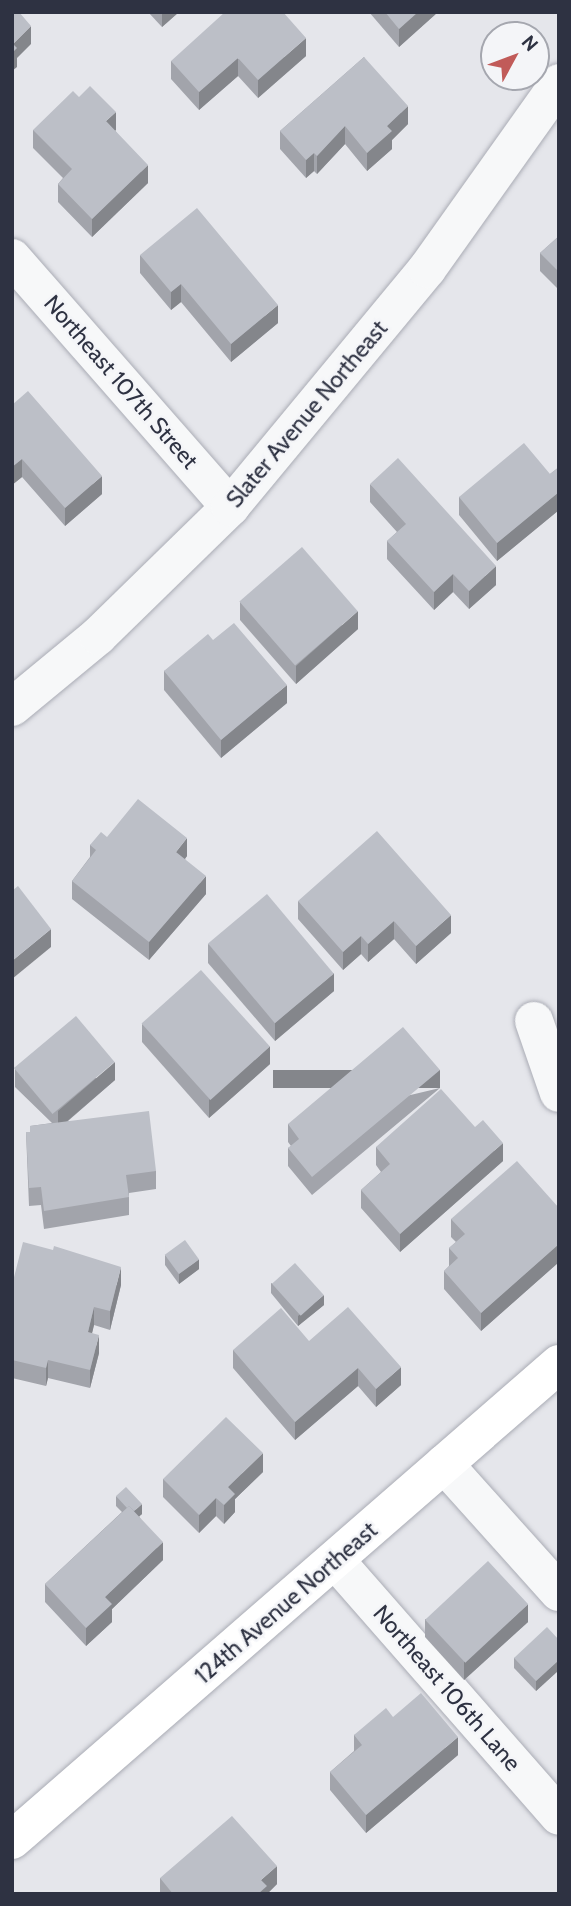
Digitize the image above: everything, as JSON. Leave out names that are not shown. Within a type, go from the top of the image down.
[{"type":"main road","name":"124th Avenue Northeast","points":[[12,1840],[559,1364]]},
{"type":"street","name":"Slater Avenue Northeast","points":[[12,707],[97,636],[230,507],[427,269],[559,83]]},
{"type":"street","name":"Northeast 107th Street","points":[[12,258],[230,507]]},
{"type":"street","points":[[534,1021],[559,1093]]},
{"type":"street","points":[[444,1465],[559,1592]]},
{"type":"street","name":"Northeast 106th Lane","points":[[335,1560],[559,1816]]},
{"type":"building","points":[[12,12],[19,12],[31,26],[13,44],[17,48],[12,53]]},
{"type":"building","points":[[225,12],[283,12],[306,38],[258,80],[238,58],[199,92],[171,61]]},
{"type":"building","points":[[385,12],[418,12],[399,29]]},
{"type":"building","points":[[364,57],[408,106],[387,126],[392,131],[367,153],[345,126],[317,156],[314,153],[306,160],[280,131]]},
{"type":"building","points":[[90,86],[116,112],[106,121],[148,165],[92,219],[58,184],[72,169],[33,130],[73,91],[79,97]]},
{"type":"building","points":[[197,208],[278,305],[231,344],[181,284],[171,292],[140,255]]},
{"type":"building","points":[[559,236],[559,272],[540,253]]},
{"type":"building","points":[[28,391],[102,476],[65,508],[22,459],[12,467],[12,405]]},
{"type":"building","points":[[524,443],[550,474],[559,467],[559,492],[497,543],[459,497]]},
{"type":"building","points":[[398,458],[496,566],[469,591],[453,574],[434,592],[387,541],[406,524],[370,484]]},
{"type":"building","points":[[302,547],[358,611],[295,666],[239,601]]},
{"type":"building","points":[[234,623],[287,685],[221,740],[164,671],[208,634],[213,640]]},
{"type":"building","points":[[138,799],[187,838],[176,852],[206,876],[149,942],[72,881],[96,850],[90,845],[101,832],[107,837]]},
{"type":"building","points":[[377,831],[451,915],[416,946],[394,921],[368,944],[361,936],[343,952],[298,901]]},
{"type":"building","points":[[18,886],[51,929],[12,961],[12,891]]},
{"type":"building","points":[[267,894],[334,974],[275,1023],[208,943]]},
{"type":"building","points":[[201,970],[270,1047],[210,1100],[142,1024]]},
{"type":"building","points":[[76,1016],[115,1062],[53,1114],[14,1068]]},
{"type":"building","points":[[403,1027],[440,1070],[312,1177],[288,1148],[299,1139],[288,1124]]},
{"type":"building","points":[[441,1089],[475,1127],[483,1120],[503,1143],[400,1234],[361,1190],[390,1164],[376,1147]]},
{"type":"building","points":[[149,1111],[156,1171],[126,1175],[129,1197],[44,1211],[41,1187],[29,1188],[26,1132],[30,1132],[30,1126]]},
{"type":"building","points":[[517,1161],[559,1208],[559,1244],[481,1313],[444,1271],[458,1258],[449,1248],[465,1234],[451,1219]]},
{"type":"building","points":[[185,1240],[199,1259],[179,1274],[165,1255]]},
{"type":"building","points":[[23,1242],[53,1250],[54,1246],[121,1267],[110,1311],[94,1307],[88,1332],[99,1335],[90,1370],[48,1360],[46,1368],[12,1360],[12,1285]]},
{"type":"building","points":[[295,1263],[324,1295],[301,1316],[272,1284]]},
{"type":"building","points":[[348,1307],[401,1367],[376,1389],[358,1368],[295,1422],[233,1350],[281,1308],[309,1341]]},
{"type":"building","points":[[226,1417],[263,1453],[228,1487],[235,1494],[224,1505],[216,1498],[199,1515],[163,1479]]},
{"type":"building","points":[[126,1487],[142,1504],[134,1511],[129,1506],[127,1508],[116,1496]]},
{"type":"building","points":[[129,1506],[163,1542],[105,1597],[112,1604],[86,1628],[45,1584]]},
{"type":"building","points":[[488,1561],[528,1604],[465,1663],[425,1620]]},
{"type":"building","points":[[547,1627],[559,1640],[559,1660],[536,1681],[514,1658]]},
{"type":"building","points":[[421,1693],[458,1737],[366,1815],[330,1772],[362,1745],[354,1735],[386,1708],[393,1717]]},
{"type":"building","points":[[232,1816],[277,1866],[261,1880],[267,1886],[258,1894],[173,1894],[160,1878]]}]
